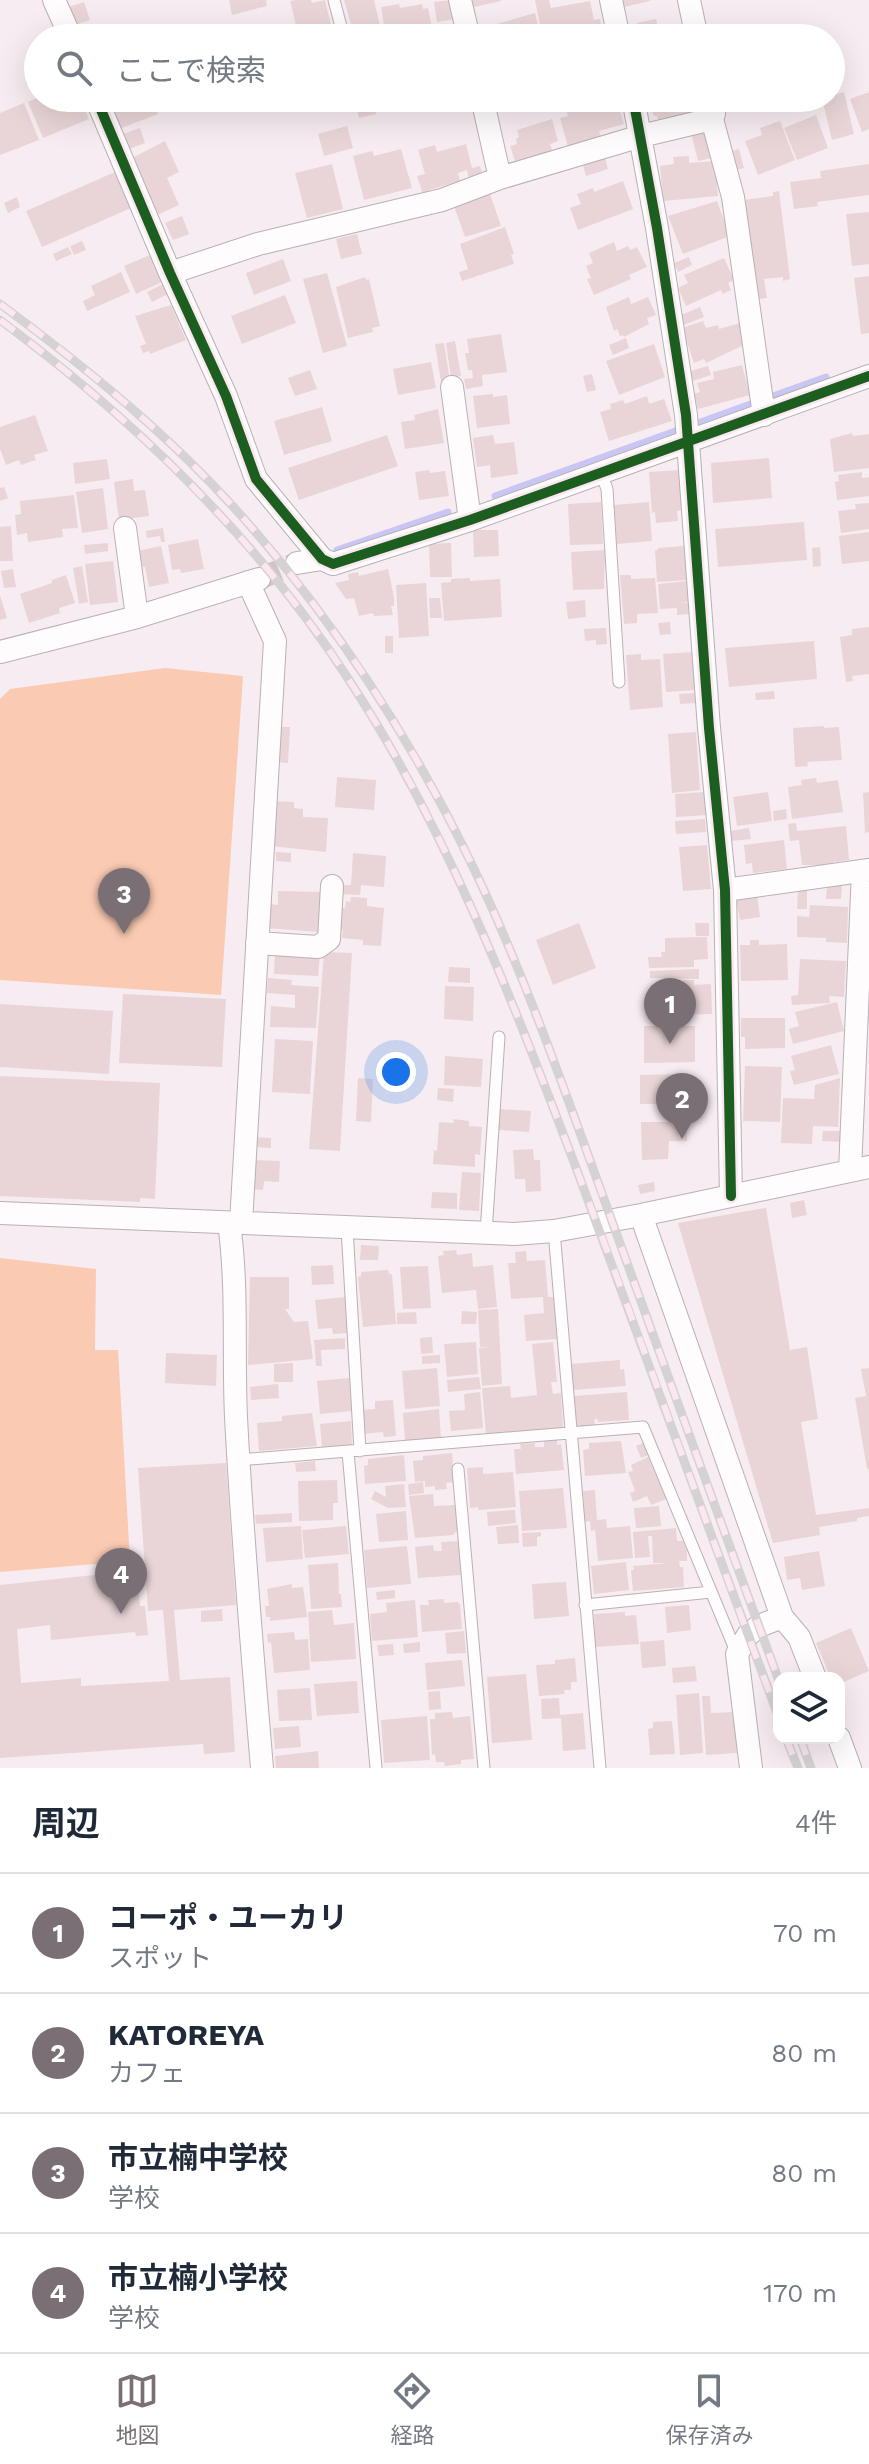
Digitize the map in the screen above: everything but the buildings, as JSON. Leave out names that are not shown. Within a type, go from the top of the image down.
[{"type":"street","points":[[54,0],[65,24]]},
{"type":"street","points":[[460,0],[466,24]]},
{"type":"street","points":[[611,0],[616,24]]},
{"type":"street","points":[[689,0],[694,24]]},
{"type":"street","points":[[102,112],[226,396],[256,479],[322,559],[333,564],[470,520],[869,376]]},
{"type":"street","points":[[485,112],[500,178]]},
{"type":"street","points":[[636,112],[686,415],[709,728],[725,890],[731,1196]]},
{"type":"street","points":[[170,273],[258,244],[442,200],[500,178],[641,136],[701,112]]},
{"type":"street","points":[[712,112],[733,197],[764,415]]},
{"type":"street","points":[[452,387],[470,520]]},
{"type":"street","points":[[125,528],[137,617]]},
{"type":"street","points":[[297,563],[322,559]]},
{"type":"street","points":[[0,652],[137,617],[253,580],[275,641],[257,943],[233,1256],[238,1460],[262,1768]]},
{"type":"street","points":[[0,1213],[485,1234],[554,1231],[860,1169],[866,871],[725,890]]},
{"type":"street","points":[[257,943],[318,947],[329,939],[332,886]]},
{"type":"street","points":[[641,1215],[782,1617],[799,1637],[813,1672]]},
{"type":"street","points":[[751,1768],[737,1654],[748,1635],[759,1626],[782,1617]]},
{"type":"street","points":[[841,1744],[850,1768]]},
{"type":"lane","points":[[334,0],[340,24]]},
{"type":"lane","points":[[601,473],[607,489],[619,682]]},
{"type":"lane","points":[[485,1234],[499,1037]]},
{"type":"lane","points":[[347,1228],[354,1452],[376,1768]]},
{"type":"lane","points":[[554,1231],[600,1768]]},
{"type":"lane","points":[[238,1460],[643,1427],[737,1654]]},
{"type":"lane","points":[[458,1469],[484,1768]]},
{"type":"lane","points":[[585,1605],[711,1592]]},
{"type":"shaded area","points":[[165,668],[243,676],[221,995],[0,980],[0,699],[10,689]]},
{"type":"shaded area","points":[[0,1258],[96,1269],[95,1350],[118,1350],[130,1561],[0,1572]]},
{"type":"waterway","points":[[495,496],[826,377]]},
{"type":"waterway","points":[[337,550],[448,512]]},
{"type":"tunnel","points":[[259,579],[297,563]]},
{"type":"railway","points":[[0,304],[124,402],[183,455],[238,512],[338,637],[425,774],[494,912],[530,1000],[776,1672]]},
{"type":"railway","points":[[0,320],[50,358],[146,441],[236,532],[315,631],[386,740],[448,857],[527,1041],[773,1702]]},
{"type":"railway","points":[[788,1744],[798,1768]]},
{"type":"railway","points":[[802,1744],[811,1768]]},
{"type":"cycle path","points":[[102,112],[226,396],[256,479],[322,559],[333,564],[470,520],[869,376]]},
{"type":"cycle path","points":[[636,112],[686,415],[709,728],[725,890],[731,1196]]},
{"type":"place","name":"市立楠中学校","points":[[124,934]]},
{"type":"place","name":"コーポ・ユーカリ","points":[[670,1044]]},
{"type":"place","name":"KATOREYA","points":[[682,1139]]},
{"type":"place","name":"市立楠小学校","points":[[121,1614]]}]
